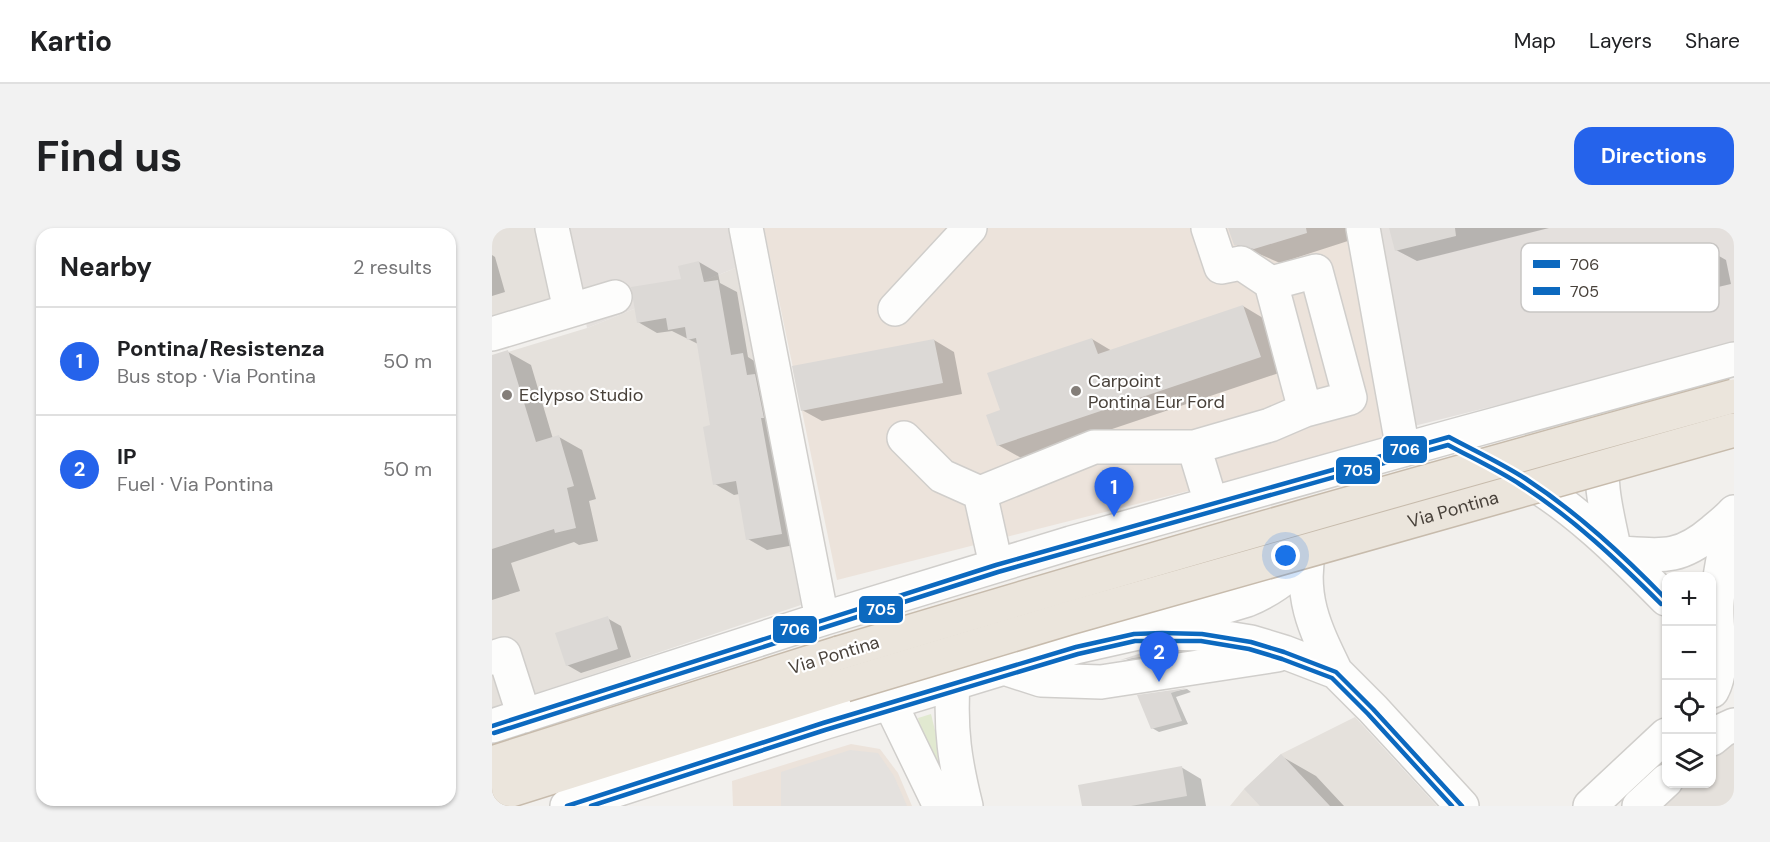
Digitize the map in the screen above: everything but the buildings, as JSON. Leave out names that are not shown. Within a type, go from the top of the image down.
[{"type":"highway","name":"Via Pontina","points":[[492,762],[1074,582],[1398,488],[1734,396]]},
{"type":"highway","name":"Via Pontina","points":[[492,796],[845,685],[1092,611],[1734,430]]},
{"type":"street","points":[[552,228],[570,310]]},
{"type":"street","points":[[746,228],[822,620]]},
{"type":"street","points":[[895,309],[970,228]]},
{"type":"street","points":[[1208,228],[1221,267],[1241,263],[1271,283],[1305,410]]},
{"type":"street","points":[[1363,228],[1403,450]]},
{"type":"street","points":[[904,438],[942,476],[980,493],[1094,447],[1194,447],[1270,425],[1305,410],[1350,398],[1316,271],[1271,283]]},
{"type":"street","points":[[492,334],[615,297]]},
{"type":"street","points":[[1339,356],[1385,348]]},
{"type":"street","name":"Via Pontina","points":[[492,726],[996,565],[1211,503],[1734,359]]},
{"type":"street","points":[[1618,550],[1602,489],[1604,444],[1614,410],[1643,383]]},
{"type":"street","points":[[1449,437],[1524,478],[1564,507],[1618,550],[1662,595]]},
{"type":"street","points":[[1194,447],[1211,503]]},
{"type":"street","points":[[1333,470],[1323,483],[1320,492],[1306,585],[1308,607],[1322,645],[1336,672],[1462,806]]},
{"type":"street","points":[[567,806],[1004,668],[1076,646],[1134,634],[1247,600],[1265,592],[1293,572],[1312,539],[1299,500],[1282,490],[1271,487]]},
{"type":"street","points":[[980,493],[996,565]]},
{"type":"street","points":[[1618,550],[1650,555],[1680,553],[1699,543],[1733,513]]},
{"type":"street","points":[[1716,680],[1721,655],[1716,605],[1733,513]]},
{"type":"street","points":[[1134,634],[1222,636],[1288,653],[1336,672]]},
{"type":"street","points":[[1004,668],[1041,680],[1101,682],[1288,653]]},
{"type":"street","points":[[492,658],[504,654],[524,716]]},
{"type":"street","points":[[953,684],[952,742],[966,806]]},
{"type":"street","points":[[890,703],[940,806]]},
{"type":"street","points":[[1716,737],[1734,725]]},
{"type":"street","points":[[1590,806],[1662,739]]},
{"type":"street","points":[[1639,806],[1662,785]]},
{"type":"shaded area","points":[[492,228],[548,228],[567,309],[492,334]]},
{"type":"shaded area","points":[[568,228],[731,228],[738,267],[587,328]]},
{"type":"shaded area","points":[[764,228],[1355,228],[1393,439],[837,580]]},
{"type":"shaded area","points":[[1377,228],[1734,228],[1734,346],[1410,427]]},
{"type":"shaded area","points":[[738,267],[801,605],[492,708],[492,357],[587,328]]},
{"type":"shaded area","points":[[1355,717],[1437,806],[1230,806],[1244,789],[1281,754]]},
{"type":"shaded area","points":[[1734,740],[1734,806],[1661,806],[1681,788],[1716,788],[1716,754]]},
{"type":"shaded area","points":[[851,744],[880,749],[898,773],[912,806],[733,806],[732,781]]},
{"type":"shaded area","points":[[850,750],[878,753],[894,776],[907,806],[781,806],[781,772]]},
{"type":"green space","points":[[931,714],[948,784],[922,736],[918,718]]},
{"type":"transit line","name":"706","points":[[492,726],[996,565],[1449,437],[1517,473],[1564,506],[1617,551],[1662,595]]},
{"type":"transit line","name":"705","points":[[494,733],[998,572],[1448,445],[1494,469],[1559,511],[1612,556],[1661,604]]},
{"type":"transit line","name":"706","points":[[567,806],[823,723],[1076,647],[1134,634],[1162,633],[1202,634],[1251,642],[1336,672],[1462,806]]},
{"type":"transit line","name":"705","points":[[591,806],[825,730],[1078,654],[1135,641],[1201,641],[1249,649],[1332,678],[1452,806]]},
{"type":"place","name":"Carpoint Pontina Eur Ford","points":[[1076,391]]},
{"type":"place","name":"Eclypso Studio","points":[[507,395]]},
{"type":"place","name":"Pontina/Resistenza","points":[[1114,517]]},
{"type":"place","name":"IP","points":[[1159,682]]}]
